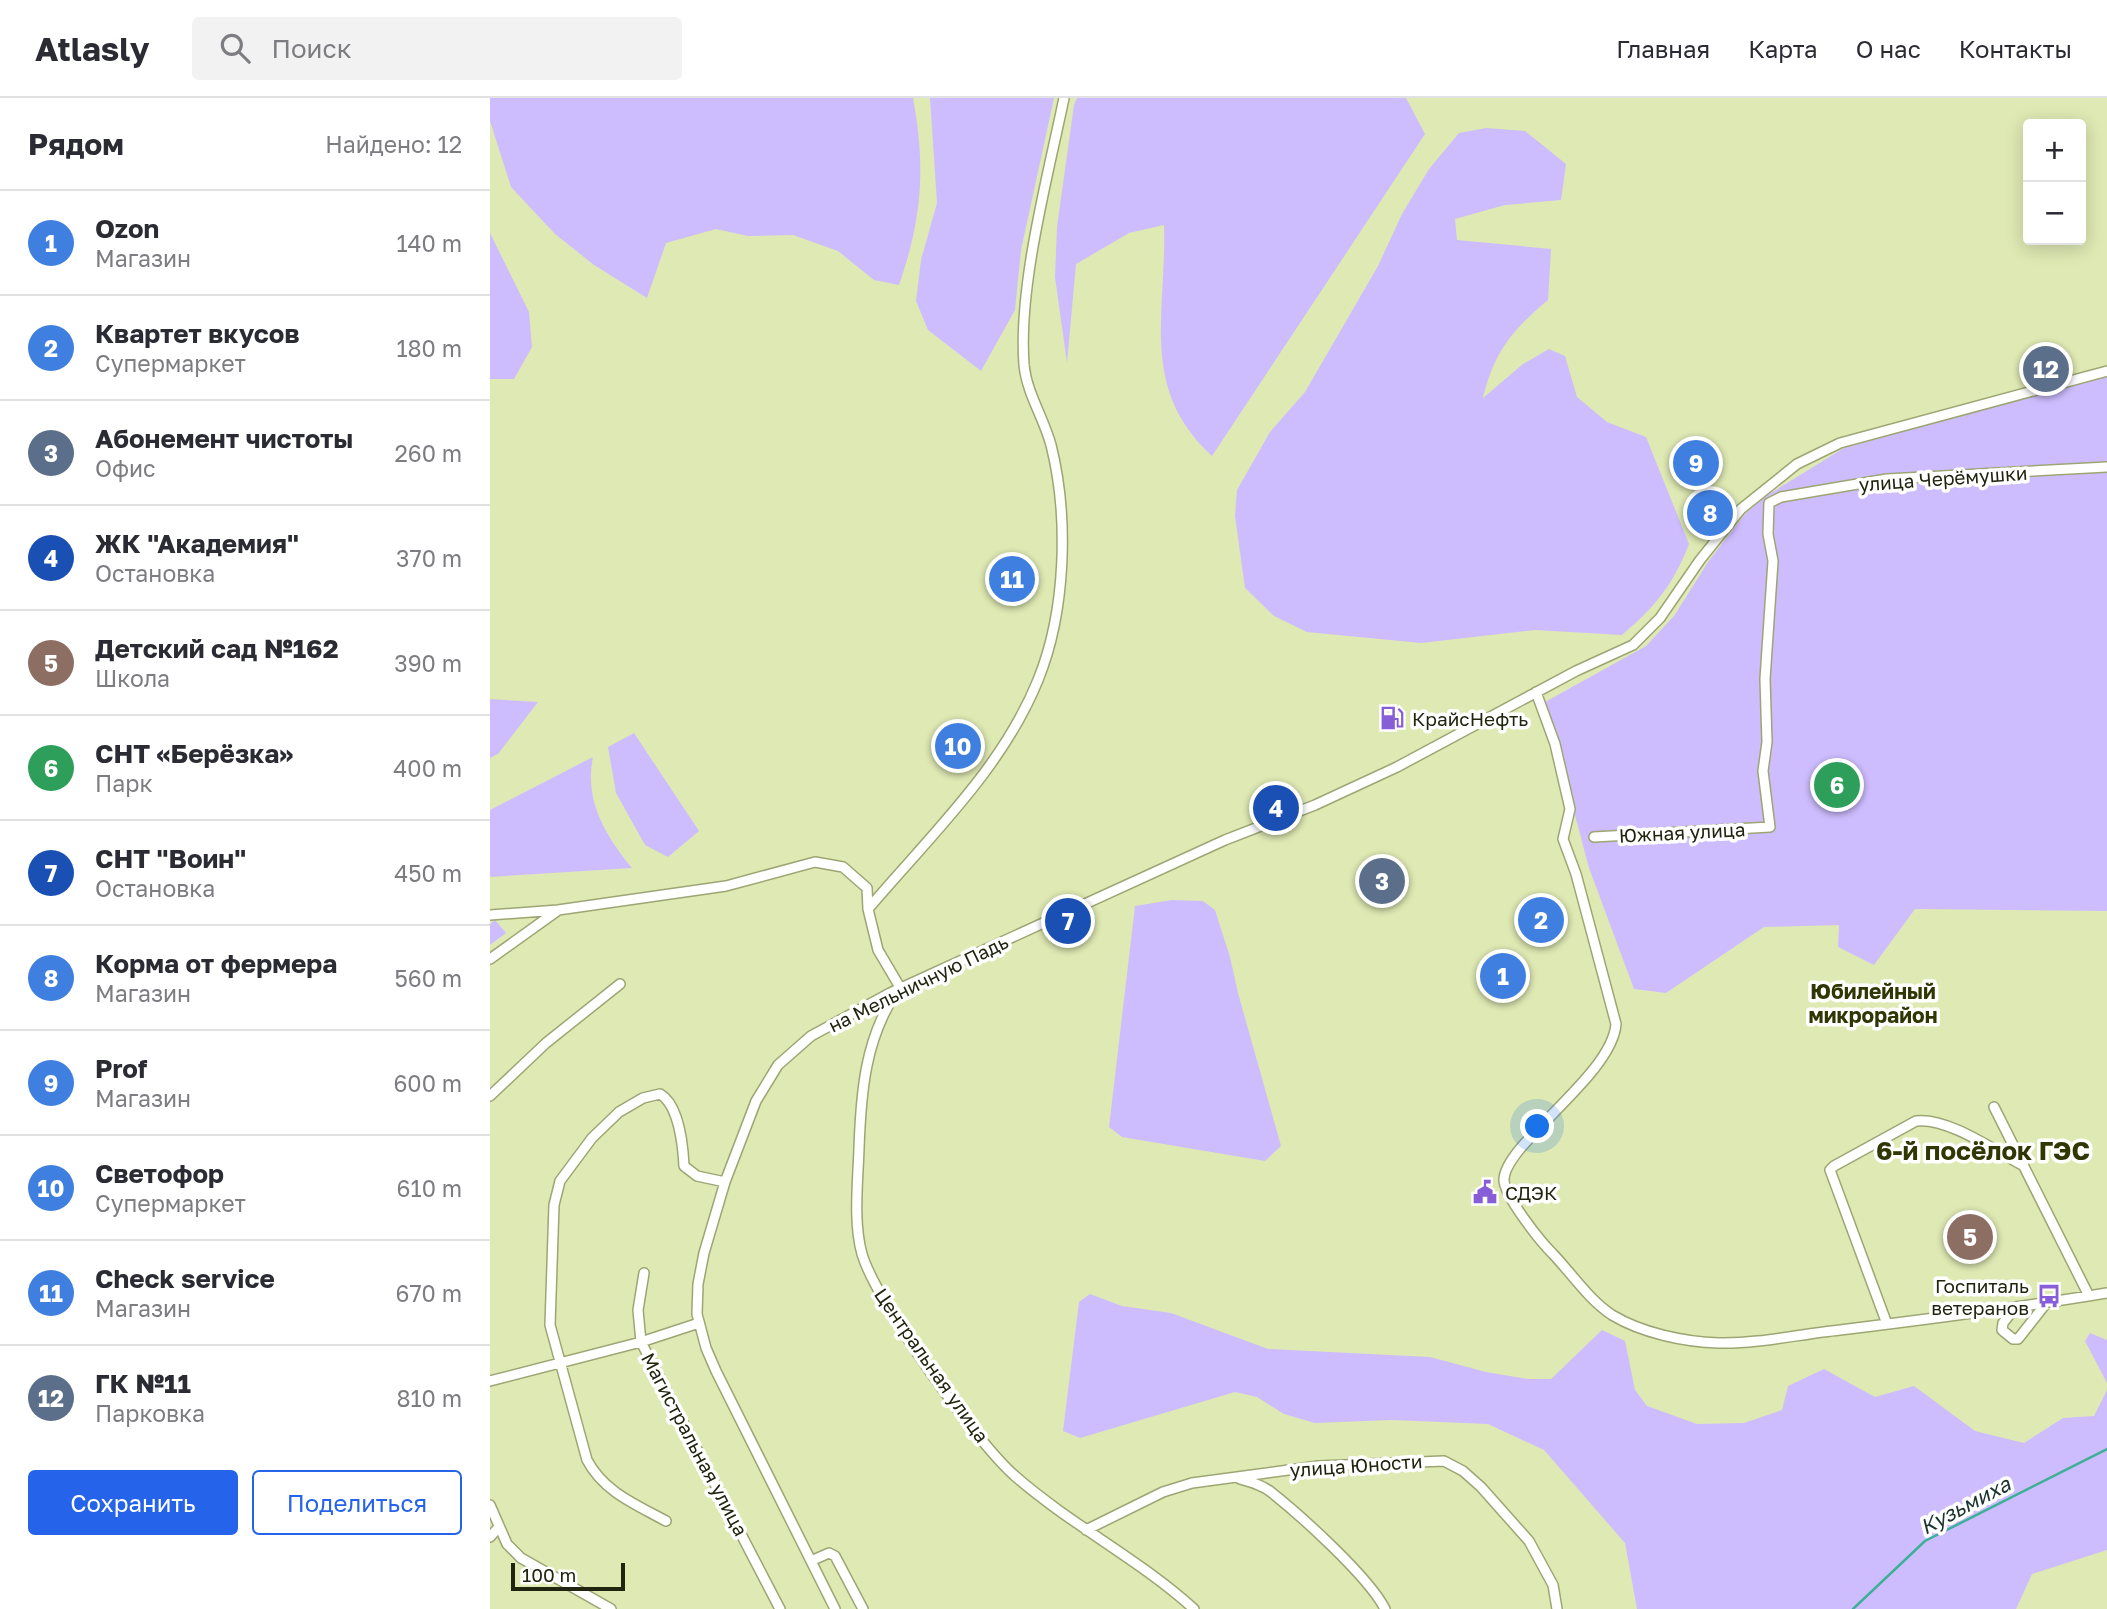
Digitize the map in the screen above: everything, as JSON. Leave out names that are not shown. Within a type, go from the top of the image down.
[{"type":"street","points":[[868,909],[985,773],[1038,681],[1050,642],[1059,584],[1058,492],[1051,444],[1028,391],[1024,338],[1040,210],[1064,98]]},
{"type":"street","name":"на Мельничную Падь","points":[[835,1609],[813,1560],[716,1371],[699,1323],[698,1284],[725,1182],[756,1101],[778,1065],[811,1036],[832,1022],[899,989],[1225,840],[1376,776],[1536,692],[1633,645],[1660,618],[1700,560],[1741,509],[1797,464],[1840,443],[2107,371]]},
{"type":"street","name":"улица Черёмушки","points":[[1770,827],[1763,771],[1767,741],[1765,679],[1773,561],[1768,534],[1769,503],[1780,497],[1909,477],[2107,467]]},
{"type":"street","points":[[1536,692],[1555,744],[1570,808],[1563,839],[1576,874],[1616,1024],[1615,1037],[1605,1056],[1506,1170],[1504,1180],[1509,1194],[1546,1247],[1601,1307],[1643,1328],[1687,1340],[1718,1343],[2045,1306],[2107,1293]]},
{"type":"street","name":"Южная улица","points":[[1594,837],[1770,827]]},
{"type":"street","points":[[490,915],[558,910],[726,886],[815,862],[843,867],[867,888],[868,909],[878,950],[899,989]]},
{"type":"street","points":[[490,959],[558,910]]},
{"type":"street","points":[[490,1096],[546,1043],[620,984]]},
{"type":"street","name":"Центральная улица","points":[[899,989],[873,1035],[860,1100],[858,1212],[861,1251],[883,1298],[998,1458],[1025,1484],[1194,1609]]},
{"type":"street","points":[[666,1521],[618,1495],[597,1478],[587,1460],[550,1325],[554,1205],[560,1181],[592,1138],[619,1112],[643,1098],[660,1094],[668,1098],[683,1142],[684,1166],[697,1176],[725,1182]]},
{"type":"street","points":[[1994,1107],[2089,1296]]},
{"type":"street","points":[[1887,1324],[1830,1170],[1916,1121],[1928,1119],[2024,1166]]},
{"type":"street","name":"Магистральная улица","points":[[643,1273],[638,1310],[641,1342],[780,1609]]},
{"type":"street","points":[[2014,1309],[2003,1323],[2002,1330],[2013,1339],[2018,1339],[2045,1306]]},
{"type":"street","points":[[490,1381],[641,1342],[699,1323]]},
{"type":"street","name":"улица Юности","points":[[1086,1530],[1163,1492],[1192,1483],[1369,1462],[1428,1460],[1454,1465],[1481,1487],[1529,1541],[1553,1585],[1557,1609]]},
{"type":"street","points":[[1236,1478],[1269,1490],[1311,1527],[1372,1590],[1385,1609]]},
{"type":"street","points":[[490,1504],[507,1544],[521,1558],[611,1609]]},
{"type":"street","points":[[490,1537],[498,1528]]},
{"type":"street","points":[[813,1560],[829,1553],[835,1556],[863,1609]]},
{"type":"shaded area","points":[[490,98],[913,98],[920,147],[920,193],[913,238],[899,285],[874,280],[838,251],[793,235],[748,236],[716,229],[666,243],[647,298],[594,265],[555,234],[511,187],[490,121]]},
{"type":"shaded area","points":[[930,98],[1054,98],[1021,250],[1015,310],[981,371],[928,330],[916,301],[921,260],[937,203]]},
{"type":"shaded area","points":[[1077,98],[1406,98],[1425,134],[1212,456],[1189,430],[1174,404],[1165,376],[1161,348],[1164,225],[1129,233],[1076,264],[1067,363],[1055,277],[1057,227]]},
{"type":"shaded area","points":[[1486,128],[1525,131],[1566,164],[1561,200],[1505,205],[1455,219],[1457,240],[1551,249],[1548,300],[1506,343],[1487,382],[1483,398],[1523,364],[1549,349],[1565,356],[1577,397],[1607,422],[1646,437],[1689,544],[1662,594],[1622,635],[1535,630],[1421,643],[1307,632],[1274,616],[1245,588],[1235,516],[1237,490],[1270,432],[1305,392],[1378,266],[1402,214],[1429,169],[1459,133]]},
{"type":"shaded area","points":[[490,233],[529,312],[532,347],[514,379],[490,379]]},
{"type":"shaded area","points":[[2107,376],[2107,463],[1889,474],[1769,496],[1782,502],[1886,482],[2107,472],[2107,911],[1915,909],[1874,965],[1838,947],[1839,925],[1764,927],[1666,993],[1634,989],[1589,868],[1545,702],[1646,646],[1674,616],[1708,562],[1745,514],[1766,496],[1844,448]]},
{"type":"shaded area","points":[[490,699],[538,702],[498,754],[490,758]]},
{"type":"shaded area","points":[[634,733],[699,831],[668,857],[645,845],[616,793],[608,747]]},
{"type":"shaded area","points":[[593,757],[591,773],[594,802],[605,830],[632,868],[490,877],[490,810]]},
{"type":"shaded area","points":[[1172,900],[1203,901],[1215,910],[1281,1146],[1265,1161],[1122,1137],[1109,1127],[1135,906]]},
{"type":"shaded area","points":[[495,920],[506,933],[490,945],[490,924]]},
{"type":"shaded area","points":[[1090,1294],[1122,1306],[1171,1313],[1268,1349],[1430,1357],[1486,1372],[1528,1379],[1551,1379],[1602,1330],[1625,1341],[1635,1390],[1647,1406],[1697,1424],[1744,1423],[1782,1410],[1788,1386],[1824,1369],[1875,1397],[1914,1386],[1975,1431],[2024,1443],[2063,1418],[2094,1416],[2107,1390],[2107,1550],[2032,1574],[2016,1609],[1637,1609],[1625,1543],[1544,1450],[1488,1424],[1392,1420],[1315,1423],[1284,1414],[1257,1397],[1235,1392],[1080,1438],[1063,1431],[1079,1302]]},
{"type":"shaded area","points":[[2090,1333],[2107,1340],[2107,1383],[2085,1341]]},
{"type":"waterway","name":"Кузьмиха","points":[[1853,1609],[1925,1541],[2107,1449]]},
{"type":"place","name":"ГК №11","points":[[2046,369]]},
{"type":"place","name":"Prof","points":[[1696,463]]},
{"type":"place","name":"Корма от фермера","points":[[1710,513]]},
{"type":"place","name":"Check service","points":[[1012,579]]},
{"type":"place","name":"КрайсНефть","points":[[1392,718]]},
{"type":"place","name":"Светофор","points":[[958,746]]},
{"type":"place","name":"СНТ «Берёзка»","points":[[1837,785]]},
{"type":"place","name":"ЖК \"Академия\"","points":[[1276,808]]},
{"type":"place","name":"Абонемент чистоты","points":[[1382,881]]},
{"type":"place","name":"Квартет вкусов","points":[[1541,920]]},
{"type":"place","name":"СНТ \"Воин\"","points":[[1068,921]]},
{"type":"place","name":"Ozon","points":[[1503,976]]},
{"type":"place","name":"СДЭК","points":[[1485,1192]]},
{"type":"place","name":"Детский сад №162","points":[[1970,1237]]},
{"type":"place","name":"Госпиталь ветеранов","points":[[2049,1296]]},
{"type":"district","name":"Юбилейный микрорайон","points":[[1873,1003]]},
{"type":"district","name":"6-й посёлок ГЭС","points":[[1983,1150]]}]
